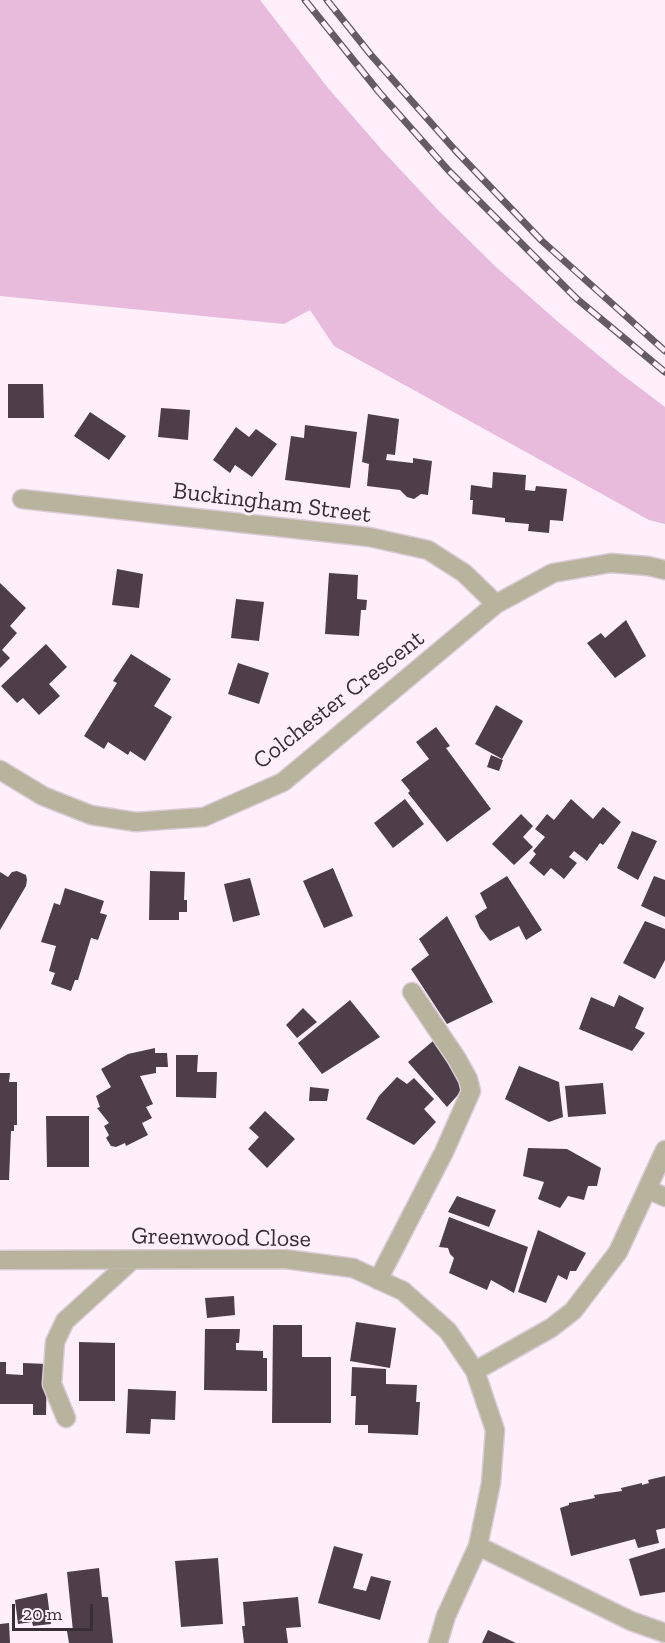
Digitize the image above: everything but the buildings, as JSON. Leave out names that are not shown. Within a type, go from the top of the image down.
[{"type":"street","name":"Buckingham Street","points":[[22,499],[369,537],[428,550],[464,573],[496,604]]},
{"type":"street","name":"Colchester Crescent","points":[[0,770],[43,796],[91,815],[136,822],[204,817],[283,782],[496,604],[554,573],[611,563],[665,570]]},
{"type":"street","points":[[378,1280],[440,1161],[471,1091],[468,1079],[457,1059],[412,992]]},
{"type":"street","points":[[475,1371],[551,1328],[573,1311],[618,1252],[665,1150]]},
{"type":"street","points":[[647,1189],[665,1197]]},
{"type":"street","name":"Greenwood Close","points":[[0,1260],[285,1259],[353,1268],[403,1291],[448,1331],[475,1371],[495,1430],[491,1483],[478,1546],[446,1616],[438,1643]]},
{"type":"street","points":[[66,1418],[52,1384],[55,1342],[65,1321],[132,1260]]},
{"type":"street","points":[[478,1546],[631,1621],[665,1633]]},
{"type":"shaded area","points":[[0,0],[260,0],[328,88],[438,210],[496,267],[557,321],[665,407],[665,524],[649,520],[334,346],[310,310],[284,324],[0,296]]},
{"type":"railway","points":[[305,0],[379,92],[449,171],[577,299],[665,372]]},
{"type":"railway","points":[[327,0],[371,55],[455,150],[542,241],[665,351]]}]
